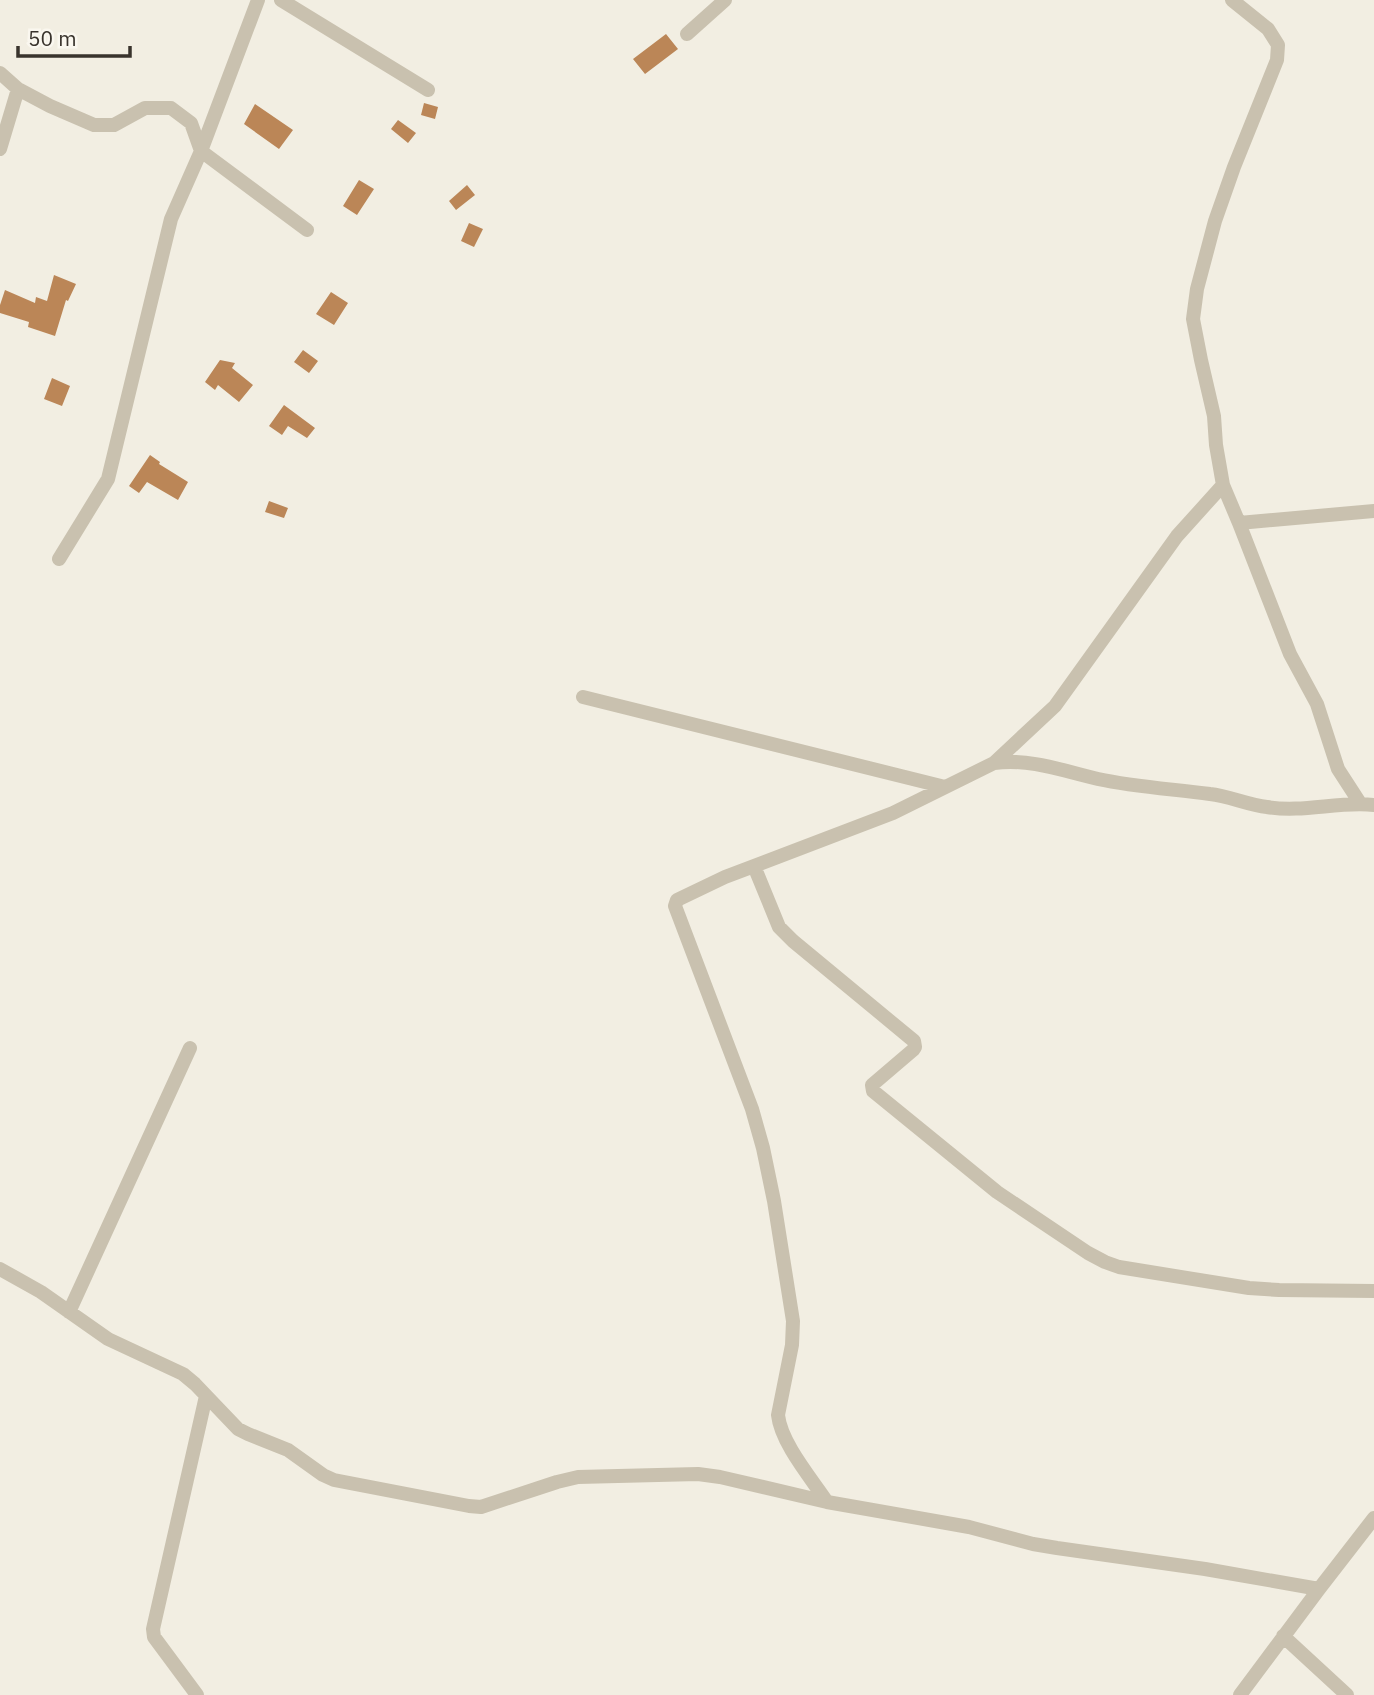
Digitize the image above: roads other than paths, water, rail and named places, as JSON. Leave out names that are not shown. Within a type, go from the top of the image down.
[{"type":"street","points":[[59,559],[108,479],[171,219],[201,151],[258,0]]},
{"type":"street","points":[[281,0],[428,90]]},
{"type":"street","points":[[687,34],[725,0]]},
{"type":"street","points":[[1231,0],[1268,29],[1278,45],[1276,60],[1215,221],[1193,319],[1214,416],[1223,485],[1290,654],[1317,704],[1338,769],[1367,804]]},
{"type":"street","points":[[0,72],[18,89],[94,125],[114,125],[145,108],[171,107],[191,123],[201,151],[307,230]]},
{"type":"street","points":[[0,149],[18,89]]},
{"type":"street","points":[[828,1502],[779,1425],[778,1415],[792,1345],[793,1321],[763,1148],[752,1109],[675,909],[677,900],[724,877],[877,820],[993,763],[1055,706],[1177,536],[1223,485]]},
{"type":"street","points":[[1239,523],[1374,511]]},
{"type":"street","points":[[583,697],[945,787]]},
{"type":"street","points":[[993,763],[1032,763],[1100,779],[1212,794],[1283,809],[1367,804]]},
{"type":"street","points":[[754,866],[779,927],[784,933],[914,1041],[913,1050],[872,1085],[873,1091],[997,1192],[1088,1253],[1119,1267],[1257,1289],[1374,1291]]},
{"type":"street","points":[[69,1312],[190,1048]]},
{"type":"street","points":[[0,1269],[41,1292],[108,1339],[183,1374],[238,1429],[288,1450],[334,1480],[481,1507],[578,1477],[698,1474],[828,1502],[970,1527],[1045,1546],[1319,1589]]},
{"type":"street","points":[[197,1695],[154,1637],[153,1629],[206,1396]]},
{"type":"street","points":[[1240,1695],[1374,1518]]},
{"type":"street","points":[[1283,1636],[1347,1695]]}]
